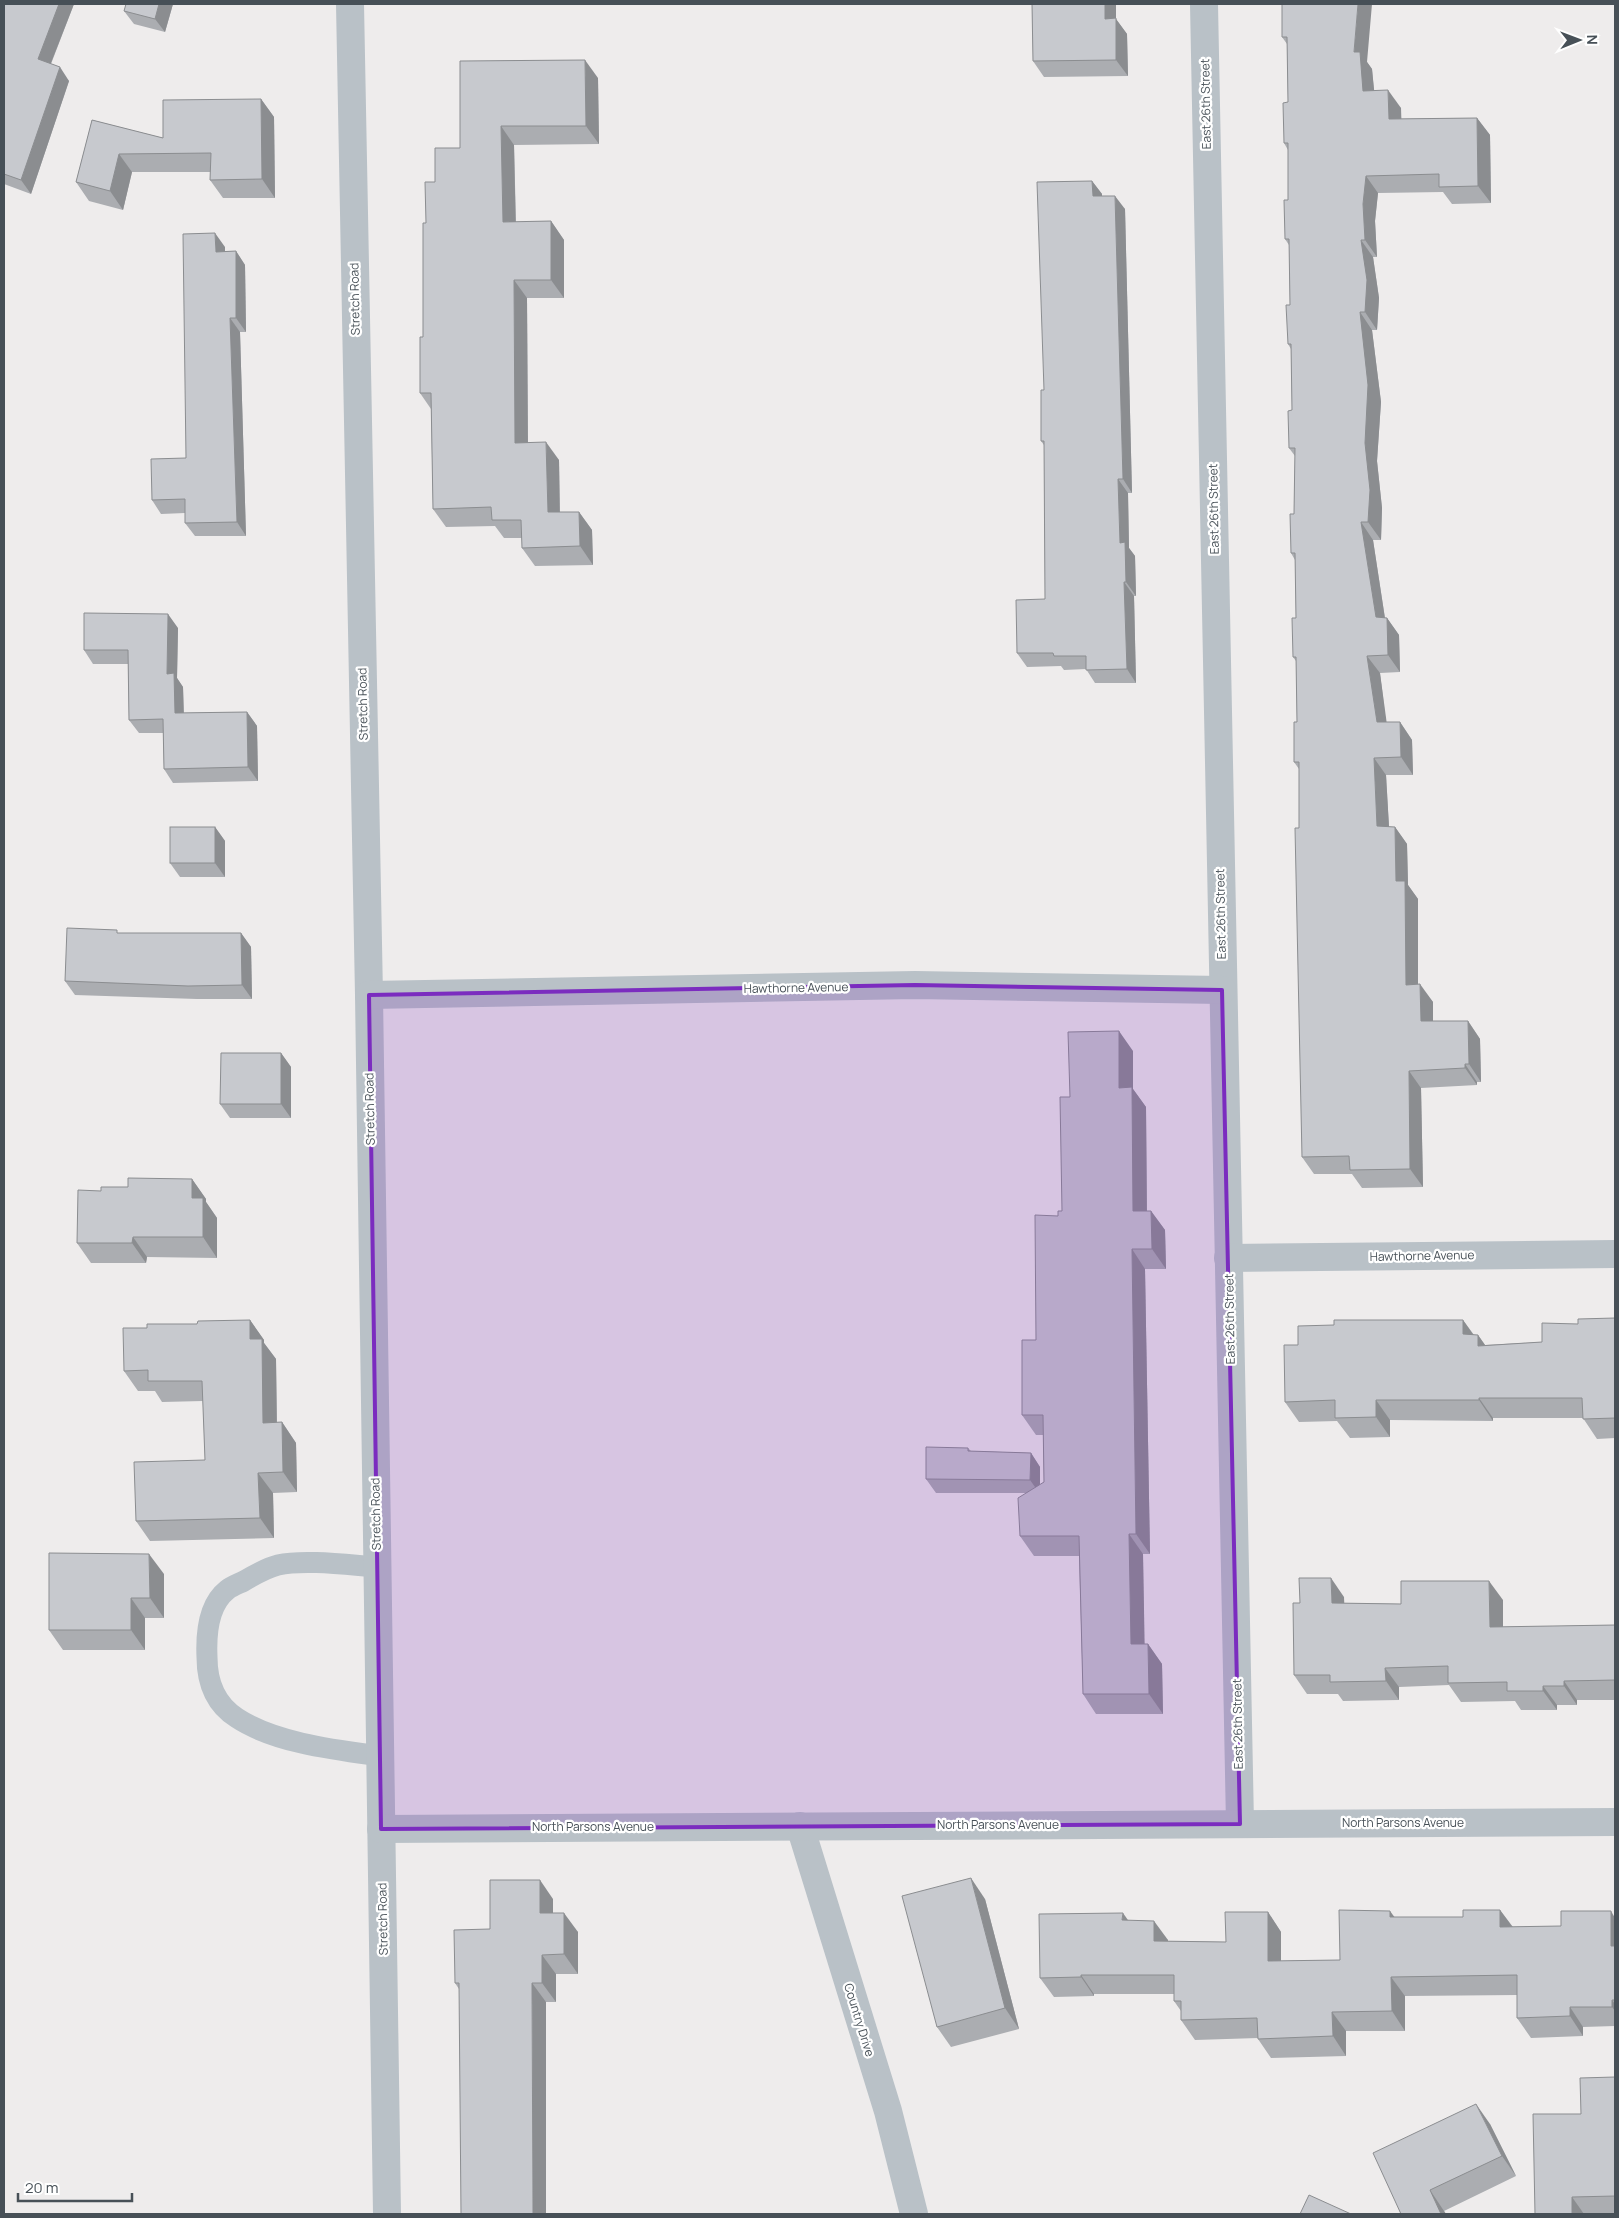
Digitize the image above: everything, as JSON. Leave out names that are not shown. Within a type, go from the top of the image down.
[{"type":"street","name":"Stretch Road","points":[[350,4],[369,995],[387,2214]]},
{"type":"street","name":"East 26th Street","points":[[1204,4],[1222,990],[1240,1824]]},
{"type":"street","name":"Hawthorne Avenue","points":[[369,995],[915,985],[1222,990]]},
{"type":"street","name":"Hawthorne Avenue","points":[[1228,1258],[1615,1254]]},
{"type":"street","name":"North Parsons Avenue","points":[[381,1828],[1615,1822]]},
{"type":"street","name":"Country Drive","points":[[800,1826],[888,2111],[914,2214]]},
{"type":"lane","points":[[377,1567],[296,1564],[279,1565],[257,1573],[226,1591],[211,1613],[206,1637],[207,1669],[212,1692],[223,1707],[237,1719],[256,1728],[291,1740],[324,1748],[380,1756]]},
{"type":"highlighted area","points":[[915,985],[1222,990],[1240,1824],[381,1829],[369,995]]},
{"type":"building","points":[[4,4],[59,4],[38,59],[60,67],[21,180],[4,174]]},
{"type":"building","points":[[126,4],[159,4],[155,19],[124,11]]},
{"type":"building","points":[[1032,4],[1105,4],[1105,19],[1116,18],[1116,60],[1033,61]]},
{"type":"building","points":[[1282,4],[1358,4],[1354,52],[1360,52],[1363,91],[1388,90],[1389,119],[1477,118],[1478,186],[1439,187],[1439,174],[1366,176],[1363,204],[1365,240],[1361,240],[1367,280],[1365,312],[1360,312],[1368,385],[1365,443],[1370,490],[1368,522],[1361,522],[1376,617],[1387,618],[1388,655],[1367,656],[1377,722],[1400,722],[1401,757],[1374,758],[1377,826],[1395,827],[1396,881],[1405,881],[1406,985],[1420,984],[1421,1021],[1468,1021],[1469,1064],[1465,1064],[1465,1068],[1409,1071],[1410,1169],[1350,1170],[1349,1156],[1302,1157],[1295,828],[1299,828],[1299,762],[1294,762],[1294,722],[1297,722],[1296,657],[1293,657],[1292,618],[1296,618],[1295,553],[1291,553],[1290,514],[1294,514],[1295,448],[1289,448],[1288,411],[1292,410],[1291,344],[1288,344],[1286,305],[1290,305],[1289,239],[1285,239],[1284,200],[1288,200],[1288,143],[1284,143],[1283,103],[1288,102],[1287,37],[1282,37]]},
{"type":"building","points":[[585,60],[586,126],[501,126],[503,222],[551,221],[551,280],[514,280],[515,443],[546,442],[548,512],[579,512],[580,546],[522,548],[521,520],[492,520],[491,507],[433,509],[431,393],[420,393],[420,337],[423,337],[423,223],[426,223],[425,182],[435,182],[435,148],[460,148],[460,61]]},
{"type":"building","points":[[261,99],[262,179],[210,180],[211,153],[119,154],[110,191],[76,182],[92,120],[163,138],[163,100]]},
{"type":"building","points":[[1092,181],[1093,196],[1115,196],[1123,479],[1118,479],[1120,543],[1125,542],[1126,582],[1124,582],[1127,669],[1086,670],[1086,656],[1054,656],[1053,653],[1017,653],[1016,600],[1045,599],[1044,441],[1041,441],[1041,390],[1044,390],[1037,182]]},
{"type":"building","points":[[215,233],[216,252],[236,251],[236,318],[230,318],[237,522],[185,523],[185,499],[152,500],[151,459],[186,458],[183,234]]},
{"type":"building","points":[[84,613],[168,614],[167,674],[174,673],[175,713],[247,712],[248,767],[164,769],[163,719],[129,720],[128,650],[84,650]]},
{"type":"building","points":[[170,827],[215,827],[215,863],[170,863]]},
{"type":"building","points":[[67,928],[117,930],[117,933],[241,933],[242,985],[188,986],[65,981]]},
{"type":"building","points":[[1119,1031],[1119,1088],[1132,1087],[1133,1211],[1151,1211],[1152,1249],[1132,1249],[1136,1534],[1129,1534],[1131,1644],[1148,1644],[1149,1694],[1083,1694],[1079,1536],[1020,1536],[1018,1498],[1044,1482],[1043,1415],[1022,1415],[1022,1340],[1036,1340],[1035,1215],[1058,1216],[1058,1211],[1062,1211],[1060,1097],[1070,1097],[1068,1032]]},
{"type":"building","points":[[221,1053],[281,1053],[281,1104],[220,1104]]},
{"type":"building","points":[[128,1178],[192,1179],[192,1198],[203,1198],[203,1237],[133,1237],[132,1243],[77,1243],[78,1190],[101,1191],[101,1187],[128,1187]]},
{"type":"building","points":[[1615,1318],[1615,1418],[1583,1419],[1582,1398],[1376,1400],[1376,1417],[1335,1418],[1335,1400],[1285,1402],[1284,1345],[1298,1345],[1298,1326],[1334,1325],[1334,1320],[1463,1320],[1463,1334],[1478,1335],[1478,1346],[1542,1342],[1542,1323],[1578,1324],[1578,1319]]},
{"type":"building","points":[[250,1320],[250,1339],[262,1339],[263,1423],[282,1422],[283,1472],[258,1473],[260,1518],[136,1521],[134,1462],[205,1460],[202,1381],[148,1381],[148,1370],[124,1371],[123,1328],[147,1328],[147,1324],[197,1324],[198,1321]]},
{"type":"building","points":[[926,1447],[968,1448],[968,1451],[1031,1453],[1030,1480],[926,1479]]},
{"type":"building","points":[[49,1553],[149,1554],[150,1598],[131,1598],[131,1630],[49,1630]]},
{"type":"building","points":[[1299,1578],[1331,1578],[1332,1603],[1401,1604],[1401,1581],[1489,1581],[1490,1627],[1615,1625],[1615,1680],[1564,1681],[1564,1686],[1543,1686],[1543,1691],[1507,1691],[1507,1682],[1448,1683],[1448,1666],[1385,1668],[1386,1681],[1330,1682],[1330,1675],[1294,1675],[1293,1603],[1300,1603]]},
{"type":"building","points":[[971,1878],[1005,2008],[937,2027],[902,1896]]},
{"type":"building","points":[[490,1880],[540,1880],[540,1913],[564,1913],[564,1954],[542,1955],[542,1983],[532,1983],[533,2214],[461,2214],[459,1983],[455,1983],[454,1930],[490,1929]]},
{"type":"building","points":[[1339,1910],[1390,1911],[1390,1917],[1463,1917],[1463,1910],[1500,1910],[1500,1927],[1561,1926],[1561,1911],[1611,1911],[1611,1946],[1615,1946],[1615,2000],[1612,2000],[1612,2007],[1570,2007],[1570,2016],[1517,2018],[1517,1975],[1391,1977],[1392,2011],[1332,2012],[1333,2036],[1258,2039],[1257,2018],[1181,2020],[1181,2001],[1174,2001],[1174,1975],[1081,1975],[1081,1977],[1040,1978],[1039,1914],[1123,1913],[1122,1920],[1154,1921],[1154,1941],[1226,1942],[1225,1912],[1268,1912],[1268,1961],[1340,1960]]},
{"type":"building","points":[[1615,2077],[1615,2196],[1572,2197],[1572,2214],[1535,2214],[1533,2114],[1581,2114],[1580,2078]]},
{"type":"building","points":[[1476,2104],[1502,2156],[1430,2190],[1441,2214],[1401,2214],[1373,2153]]},
{"type":"building","points":[[1309,2195],[1351,2214],[1300,2214]]}]
